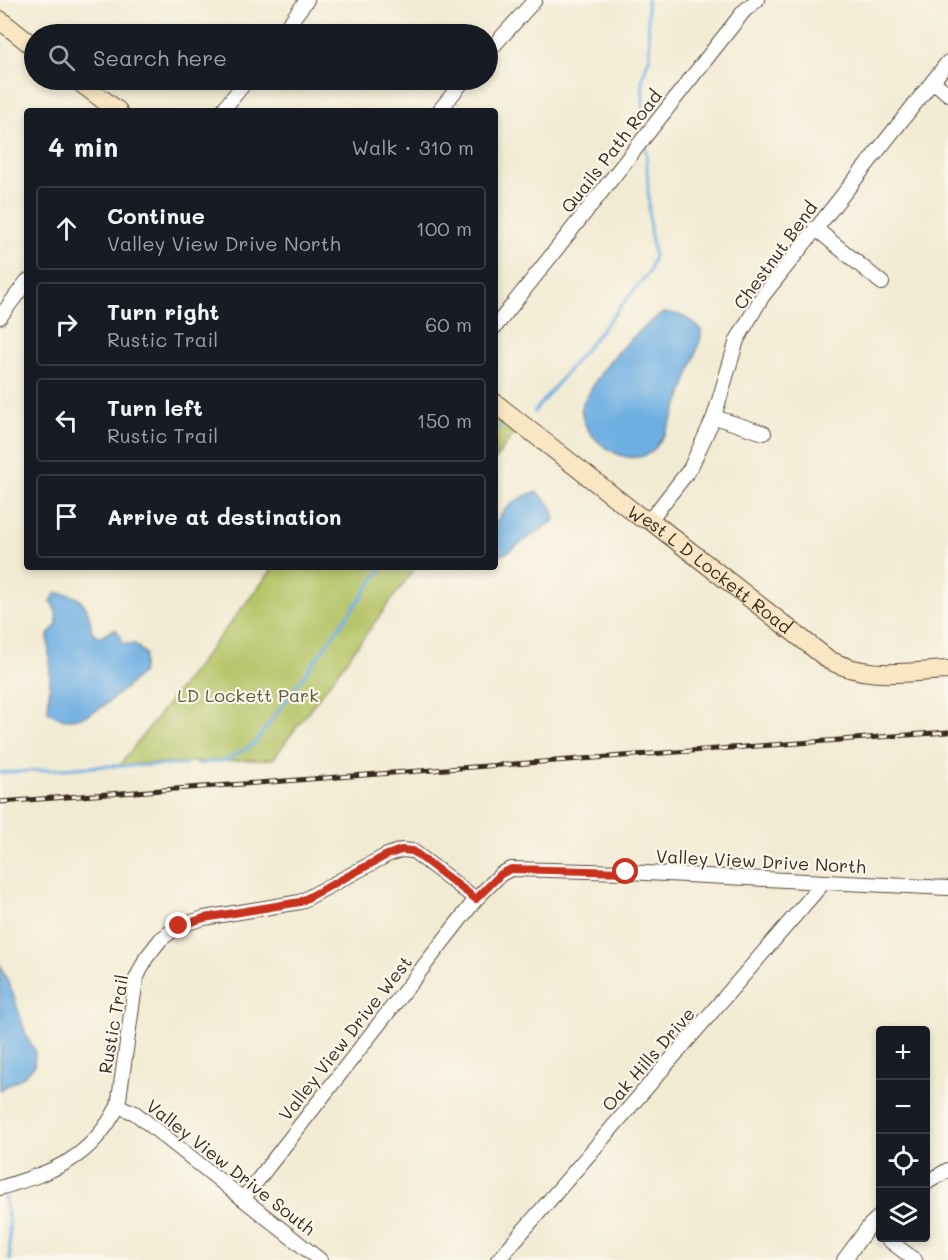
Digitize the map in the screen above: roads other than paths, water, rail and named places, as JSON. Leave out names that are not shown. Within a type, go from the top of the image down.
[{"type":"main road","points":[[0,20],[24,39]]},
{"type":"main road","points":[[90,90],[114,108]]},
{"type":"main road","name":"West L D Lockett Road","points":[[498,405],[640,517],[650,520],[828,660],[845,669],[870,674],[948,670]]},
{"type":"street","points":[[289,24],[307,0]]},
{"type":"street","points":[[498,41],[535,0]]},
{"type":"street","name":"Quails Path Road","points":[[498,323],[744,11],[757,0]]},
{"type":"street","name":"Chestnut Bend","points":[[650,520],[690,469],[714,417],[737,340],[762,297],[948,62]]},
{"type":"street","points":[[933,81],[948,94]]},
{"type":"street","points":[[224,108],[239,90]]},
{"type":"street","points":[[441,108],[456,90]]},
{"type":"street","points":[[815,228],[882,283]]},
{"type":"street","points":[[0,317],[24,285]]},
{"type":"street","points":[[714,417],[764,433]]},
{"type":"street","name":"Rustic Trail","points":[[0,1188],[46,1173],[71,1160],[98,1136],[118,1106],[136,979],[146,958],[160,939],[179,926],[204,918],[300,902],[387,855],[401,850],[413,851],[476,899]]},
{"type":"street","name":"Valley View Drive North","points":[[476,899],[501,874],[511,869],[626,872],[948,888]]},
{"type":"street","name":"Oak Hills Drive","points":[[498,1260],[824,882]]},
{"type":"street","name":"Valley View Drive West","points":[[243,1199],[476,899]]},
{"type":"street","name":"Valley View Drive South","points":[[118,1106],[135,1113],[320,1260]]},
{"type":"street","points":[[930,1181],[948,1170]]},
{"type":"street","points":[[844,1260],[876,1226]]},
{"type":"street","points":[[891,1242],[915,1260]]},
{"type":"water","points":[[663,313],[684,317],[701,330],[701,337],[681,398],[659,442],[652,451],[642,457],[617,454],[605,447],[587,428],[582,416],[582,405],[595,382],[612,360],[631,339]]},
{"type":"water","points":[[537,492],[551,508],[555,520],[506,553],[498,556],[498,519],[513,503]]},
{"type":"water","points":[[56,593],[79,599],[87,609],[92,632],[100,637],[115,629],[123,644],[135,644],[145,654],[142,673],[98,709],[73,719],[60,718],[48,711],[50,676],[48,635],[57,624],[56,612],[51,601]]},
{"type":"water","points":[[0,964],[12,991],[27,1038],[35,1050],[34,1066],[23,1077],[0,1090]]},
{"type":"waterway","points":[[644,121],[642,79],[650,55],[647,0]]},
{"type":"waterway","points":[[534,412],[649,272],[654,255],[650,229],[646,148]]},
{"type":"waterway","points":[[498,428],[503,425]]},
{"type":"waterway","points":[[198,764],[226,760],[254,744],[381,570]]},
{"type":"waterway","points":[[0,773],[105,766],[186,765]]},
{"type":"waterway","points":[[4,1198],[9,1221],[10,1260]]},
{"type":"railway","points":[[0,802],[948,732]]},
{"type":"park label","name":"LD Lockett Park","points":[[248,695]]}]
